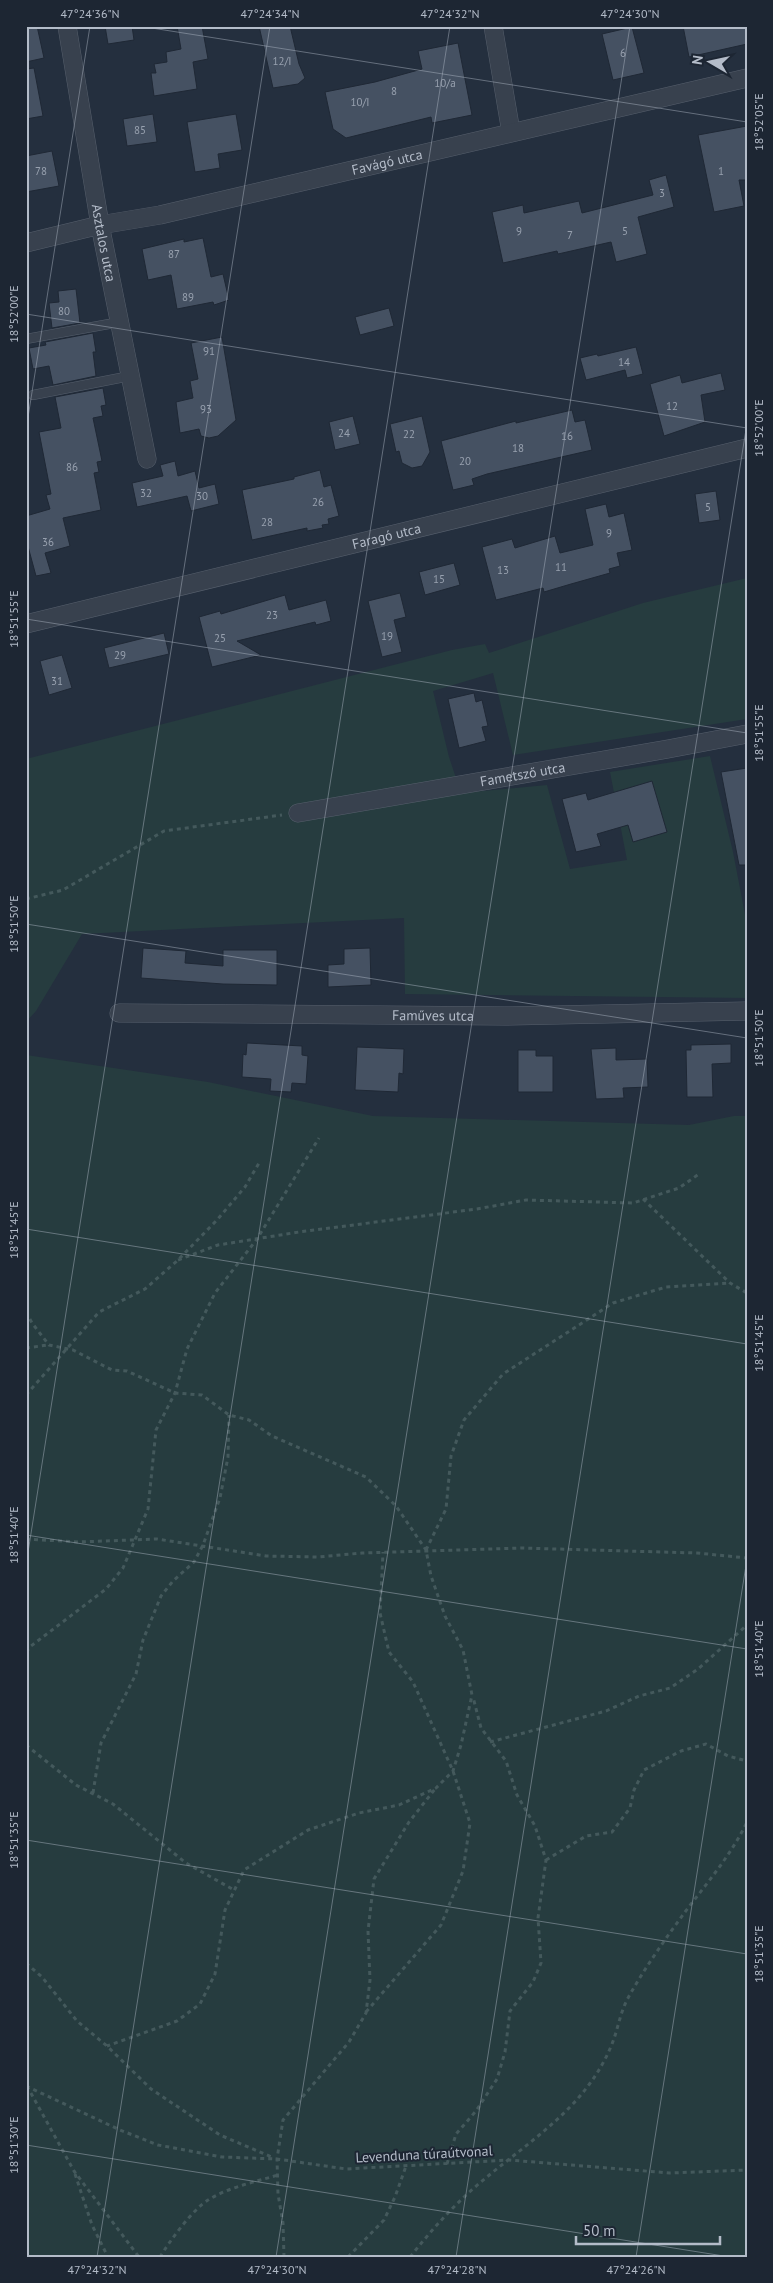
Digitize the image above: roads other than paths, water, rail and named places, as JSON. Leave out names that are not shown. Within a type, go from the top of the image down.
[{"type":"street","name":"Asztalos utca","points":[[67,26],[100,225],[147,458]]},
{"type":"street","points":[[493,26],[512,132]]},
{"type":"street","name":"Favágó utca","points":[[26,243],[100,225],[160,215],[747,78]]},
{"type":"street","name":"Faragó utca","points":[[26,624],[747,448]]},
{"type":"street","name":"Fametsző utca","points":[[298,813],[747,734]]},
{"type":"street","name":"Faműves utca","points":[[119,1013],[504,1016],[747,1011]]},
{"type":"lane","points":[[26,339],[120,322]]},
{"type":"lane","points":[[33,395],[130,376]]}]
